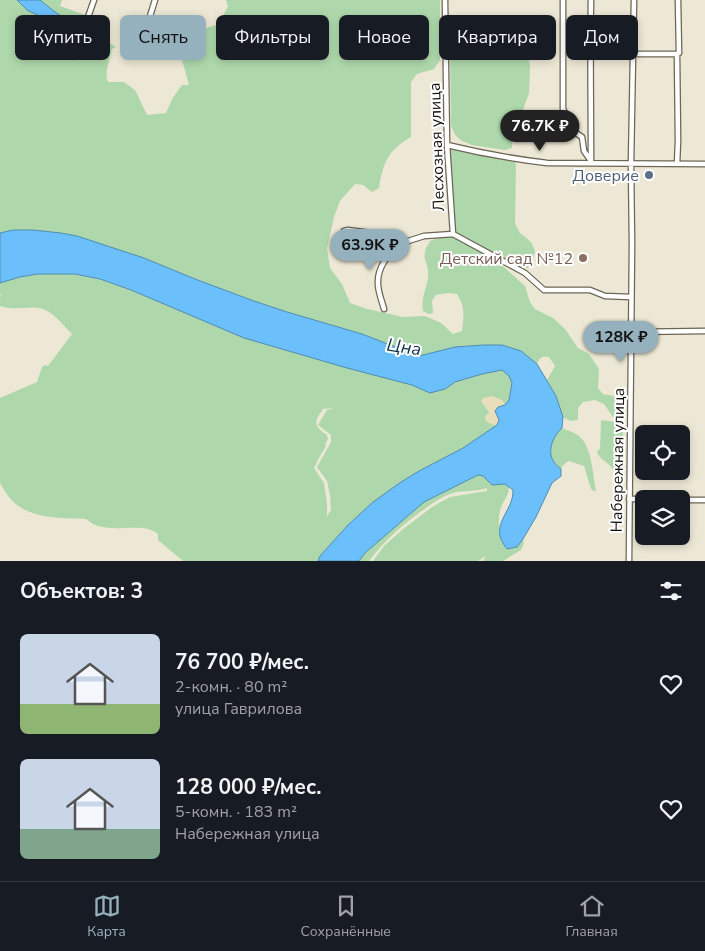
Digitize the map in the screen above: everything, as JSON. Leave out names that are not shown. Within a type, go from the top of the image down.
[{"type":"street","points":[[89,15],[94,0]]},
{"type":"street","points":[[150,15],[155,0]]},
{"type":"street","name":"Лесхозная улица","points":[[445,0],[447,145],[453,234]]},
{"type":"street","points":[[563,0],[563,109],[576,132],[582,137],[584,150],[591,162]]},
{"type":"street","points":[[591,0],[591,162]]},
{"type":"street","name":"Набережная улица","points":[[634,0],[634,15]]},
{"type":"street","points":[[677,164],[678,0]]},
{"type":"street","points":[[638,54],[678,53]]},
{"type":"street","name":"Набережная улица","points":[[628,561],[633,60]]},
{"type":"street","points":[[447,145],[548,163],[705,164]]},
{"type":"street","points":[[344,231],[371,233],[399,242],[390,253],[379,274],[378,283],[384,309]]},
{"type":"street","name":"Лесхозная улица","points":[[399,242],[402,243],[424,236],[453,234],[525,272],[544,290],[590,290],[605,296],[631,296]]},
{"type":"street","points":[[630,332],[705,331]]},
{"type":"street","points":[[629,499],[635,499]]},
{"type":"street","points":[[690,500],[705,500]]},
{"type":"green space","points":[[0,0],[17,0],[27,10],[37,15],[15,15],[15,60],[109,60],[107,74],[108,82],[124,82],[135,90],[147,115],[166,113],[172,99],[182,85],[189,85],[182,60],[206,60],[206,28],[216,25],[216,60],[329,60],[329,15],[224,15],[228,6],[226,0],[440,0],[440,60],[434,69],[417,74],[411,82],[411,137],[397,147],[388,158],[382,171],[379,188],[372,192],[363,185],[355,184],[340,201],[334,217],[327,248],[330,268],[342,284],[350,303],[403,317],[425,316],[441,323],[453,334],[462,331],[463,321],[463,307],[457,294],[436,295],[432,301],[433,313],[429,314],[423,311],[422,305],[428,280],[425,257],[426,249],[430,241],[441,237],[452,237],[487,254],[525,286],[530,302],[535,309],[553,318],[565,329],[578,348],[589,354],[599,369],[598,388],[603,394],[619,397],[622,407],[621,411],[618,416],[613,417],[604,404],[595,400],[583,402],[578,408],[578,420],[570,421],[563,417],[556,396],[547,380],[555,366],[549,357],[542,358],[537,364],[521,351],[502,345],[455,347],[419,356],[362,334],[254,301],[144,258],[0,233]]},
{"type":"green space","points":[[40,0],[62,0],[60,6],[86,15],[60,15]]},
{"type":"green space","points":[[110,42],[116,47],[112,49],[110,58]]},
{"type":"green space","points":[[450,60],[529,60],[529,93],[512,137],[512,148],[505,150],[472,145],[456,136],[451,126]]},
{"type":"green space","points":[[453,149],[515,161],[515,224],[520,233],[531,242],[535,251],[528,268],[514,264],[492,253],[455,232],[450,225],[450,152]]},
{"type":"green space","points":[[38,274],[75,274],[100,279],[183,311],[413,385],[430,393],[445,389],[455,382],[502,370],[511,379],[512,391],[505,405],[502,400],[481,401],[490,413],[491,424],[497,425],[463,448],[401,482],[373,502],[348,525],[320,556],[318,561],[183,561],[158,540],[158,534],[151,530],[104,527],[86,519],[50,517],[33,513],[24,510],[14,503],[0,483],[0,398],[37,382],[42,367],[48,366],[72,334],[53,315],[39,308],[0,306],[0,283]],"holes":[[[333,408],[327,410],[318,425],[331,435],[331,442],[317,467],[327,481],[330,495],[331,510],[327,516],[324,483],[314,468],[328,439],[327,435],[316,424],[323,409]]]},
{"type":"green space","points":[[601,420],[623,423],[622,488],[618,488],[615,485],[613,470],[597,452],[600,449]]},
{"type":"green space","points":[[562,428],[576,434],[584,442],[590,455],[596,491],[591,489],[584,466],[569,461],[561,469],[552,459],[552,444]]},
{"type":"green space","points":[[478,474],[487,480],[505,484],[509,487],[508,494],[500,510],[500,529],[503,544],[517,547],[523,539],[524,543],[521,550],[503,561],[483,561],[486,556],[478,561],[373,561],[384,546],[432,507],[450,497],[487,491],[487,488],[453,493],[439,499],[388,539],[369,561],[359,561],[365,553],[424,502]]},
{"type":"sand","points":[[492,396],[502,400],[505,405],[498,407],[496,415],[499,420],[497,425],[486,421],[485,416],[490,412],[481,401],[483,398]]},
{"type":"water","points":[[17,0],[40,0],[60,15],[37,15],[27,10]]},
{"type":"water","points":[[13,230],[33,230],[77,236],[144,258],[254,301],[362,334],[419,356],[455,347],[484,345],[502,345],[521,351],[537,364],[556,396],[563,417],[562,428],[553,440],[551,448],[553,461],[561,469],[561,476],[552,483],[536,517],[517,547],[507,549],[500,533],[500,526],[510,505],[513,490],[505,484],[492,485],[483,476],[478,475],[424,502],[365,553],[359,561],[318,561],[320,556],[348,525],[373,502],[401,482],[463,448],[497,425],[499,420],[495,411],[509,400],[512,383],[509,376],[502,370],[482,374],[455,382],[445,389],[430,393],[412,385],[244,338],[131,290],[100,279],[75,274],[38,274],[0,283],[0,233]]},
{"type":"place","name":"Доверие","points":[[649,175]]},
{"type":"place","name":"Детский сад №12","points":[[583,258]]},
{"type":"water label","name":"Цна","points":[[404,347]]}]
